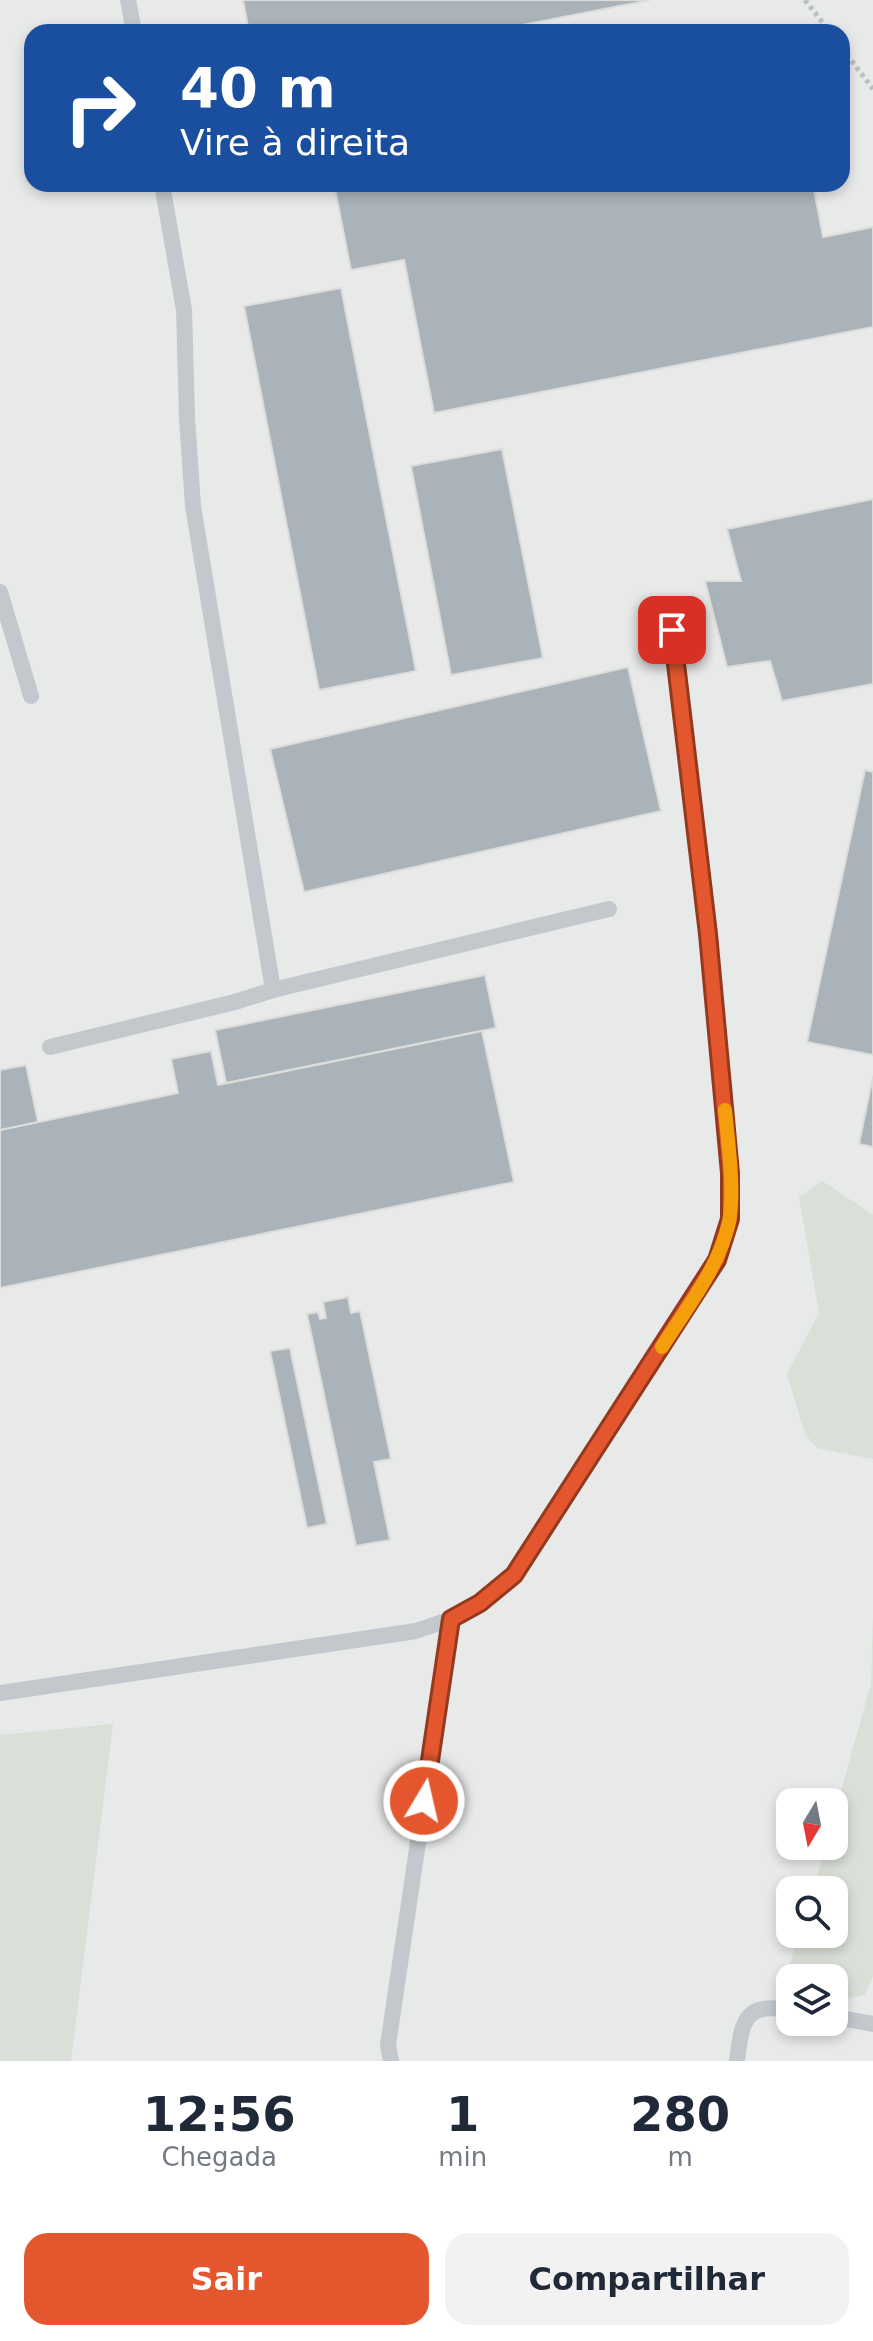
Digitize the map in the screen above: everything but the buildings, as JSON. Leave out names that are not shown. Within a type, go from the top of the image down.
[{"type":"lane","points":[[128,0],[132,24]]},
{"type":"lane","points":[[163,192],[184,310],[193,506],[273,990]]},
{"type":"lane","points":[[0,592],[31,696]]},
{"type":"lane","points":[[0,1693],[416,1631],[451,1619],[480,1603],[514,1575],[717,1260],[730,1219],[730,1173],[708,934],[672,630]]},
{"type":"lane","points":[[50,1047],[609,909]]},
{"type":"lane","points":[[391,2061],[388,2045],[451,1619]]},
{"type":"lane","points":[[737,2061],[740,2032],[748,2018],[757,2010],[776,2007]]},
{"type":"lane","points":[[848,2020],[873,2024]]},
{"type":"path","points":[[805,0],[824,24]]},
{"type":"path","points":[[850,59],[873,89]]},
{"type":"shaded area","points":[[0,0],[873,0],[873,2061],[0,2061]]},
{"type":"shaded area","points":[[822,1181],[873,1215],[873,1459],[817,1448],[805,1434],[787,1374],[819,1313],[799,1197]]},
{"type":"shaded area","points":[[873,1617],[873,1976],[865,1995],[848,1998],[848,1964],[790,1964],[795,1948],[848,1948],[848,1876],[817,1876],[822,1860],[848,1860],[848,1788],[842,1788],[871,1684]]},
{"type":"shaded area","points":[[113,1724],[71,2061],[0,2061],[0,1735]]},
{"type":"slow traffic","points":[[662,1347],[717,1260],[730,1219],[725,1110]]},
{"type":"route","points":[[424,1801],[451,1619],[480,1603],[514,1575],[717,1260],[730,1219],[730,1173],[708,934],[672,630]]}]
